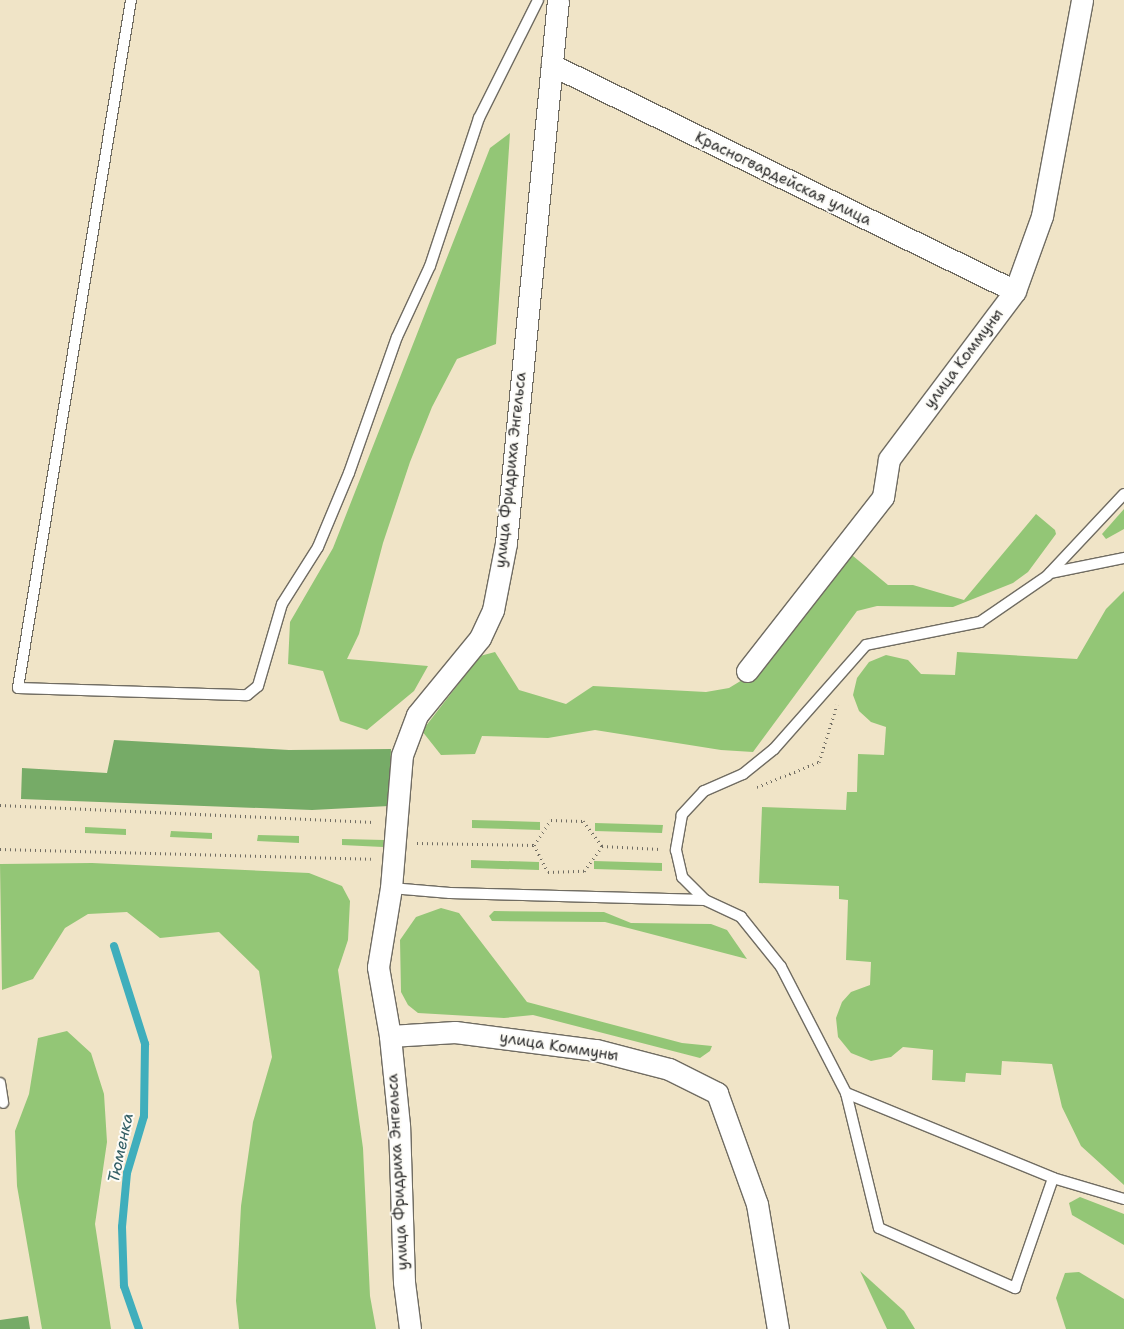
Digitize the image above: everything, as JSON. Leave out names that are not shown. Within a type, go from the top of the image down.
[{"type":"street","name":"улица Фридриха Энгельса","points":[[410,1329],[404,1282],[399,1125],[390,1036],[378,967],[391,888],[402,755],[417,715],[480,638],[493,610],[506,543],[558,0]]},
{"type":"street","name":"улица Коммуны","points":[[747,671],[883,497],[889,459],[1015,291],[1042,216],[1082,0]]},
{"type":"street","name":"Красногвардейская улица","points":[[552,65],[1015,291]]},
{"type":"street","name":"улица Коммуны","points":[[390,1036],[455,1032],[596,1050],[669,1069],[717,1093],[757,1204],[778,1329]]},
{"type":"lane","points":[[131,0],[18,688],[248,695],[258,686],[282,604],[318,547],[349,473],[396,336],[430,266],[479,118],[538,0]]},
{"type":"lane","points":[[1053,1178],[1015,1288],[879,1228],[846,1093],[781,967],[741,917],[704,900],[682,877],[676,850],[682,815],[704,791],[743,774],[774,749],[866,645],[980,622],[1050,573],[1124,494]]},
{"type":"lane","points":[[1050,573],[1124,558]]},
{"type":"lane","points":[[391,888],[450,893],[704,900]]},
{"type":"lane","points":[[0,1083],[3,1103]]},
{"type":"lane","points":[[846,1093],[1053,1178],[1124,1199]]},
{"type":"path","points":[[0,805],[383,823],[396,842]]},
{"type":"path","points":[[534,845],[548,872],[584,871],[602,846]]},
{"type":"path","points":[[0,849],[382,859]]},
{"type":"green space","points":[[510,133],[496,344],[457,359],[432,407],[410,462],[383,543],[359,634],[347,659],[428,666],[414,691],[367,730],[340,721],[323,671],[288,664],[290,622],[333,548],[490,148]]},
{"type":"green space","points":[[1124,509],[1124,529],[1106,539],[1102,534]]},
{"type":"green space","points":[[1036,514],[1055,530],[1056,534],[1028,572],[1013,583],[953,607],[877,606],[857,611],[753,752],[721,750],[595,730],[548,738],[482,736],[475,754],[441,755],[422,731],[480,656],[495,652],[519,690],[566,704],[593,686],[706,692],[729,688],[762,668],[847,551],[888,585],[913,585],[964,600]]},
{"type":"green space","points":[[1124,591],[1124,1185],[1081,1146],[1062,1107],[1052,1064],[1002,1061],[1001,1075],[966,1073],[965,1082],[932,1080],[933,1050],[903,1047],[891,1057],[871,1061],[851,1053],[838,1037],[836,1018],[842,1002],[851,992],[870,985],[871,962],[846,960],[848,900],[839,899],[839,886],[759,883],[762,807],[846,810],[847,792],[857,792],[858,754],[884,755],[886,727],[871,722],[859,711],[853,695],[857,678],[869,662],[886,655],[908,660],[921,674],[955,675],[957,652],[1077,659],[1106,609]]},
{"type":"green space","points":[[114,740],[289,750],[391,749],[389,806],[312,810],[21,799],[22,768],[107,773]]},
{"type":"green space","points":[[472,820],[540,822],[540,830],[472,828]]},
{"type":"green space","points":[[595,823],[663,825],[662,833],[595,831]]},
{"type":"green space","points":[[85,827],[126,829],[126,835],[85,833]]},
{"type":"green space","points":[[171,831],[212,833],[212,839],[170,837]]},
{"type":"green space","points":[[258,835],[299,836],[299,843],[257,841]]},
{"type":"green space","points":[[342,839],[384,840],[383,847],[342,845]]},
{"type":"green space","points":[[471,860],[539,862],[539,870],[471,868]]},
{"type":"green space","points":[[594,861],[662,863],[662,871],[594,869]]},
{"type":"green space","points":[[92,863],[309,873],[342,886],[350,901],[348,940],[338,970],[363,1148],[370,1296],[376,1329],[239,1329],[236,1301],[241,1206],[253,1122],[272,1057],[259,971],[219,932],[160,938],[127,912],[88,914],[65,928],[33,979],[2,990],[0,864]]},
{"type":"green space","points":[[441,908],[459,913],[527,1002],[682,1043],[712,1046],[710,1051],[700,1058],[533,1015],[504,1018],[418,1013],[408,1005],[401,992],[400,940],[416,917]]},
{"type":"green space","points":[[494,911],[604,912],[631,923],[711,924],[727,930],[747,959],[605,922],[492,921],[489,916]]},
{"type":"green space","points":[[67,1031],[91,1053],[104,1094],[107,1142],[95,1224],[111,1329],[42,1329],[17,1186],[15,1131],[29,1094],[38,1038]]},
{"type":"green space","points":[[1080,1197],[1124,1214],[1124,1245],[1072,1215],[1069,1203]]},
{"type":"green space","points":[[860,1271],[904,1311],[915,1329],[887,1329]]},
{"type":"green space","points":[[1079,1272],[1124,1299],[1124,1329],[1066,1329],[1056,1298],[1065,1273]]},
{"type":"green space","points":[[28,1316],[30,1329],[0,1329],[0,1320]]},
{"type":"waterway","name":"Тюменка","points":[[114,946],[145,1044],[144,1116],[127,1173],[122,1227],[124,1286],[139,1329]]}]
